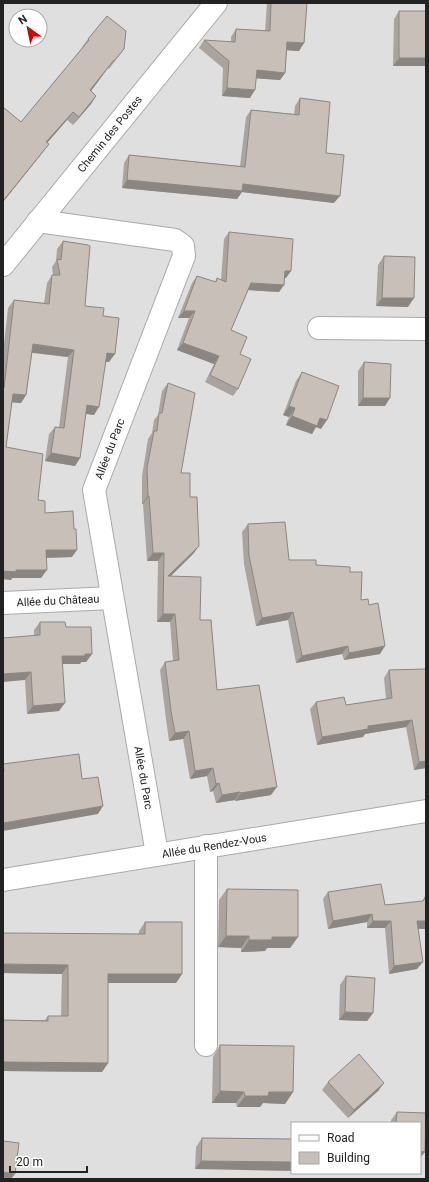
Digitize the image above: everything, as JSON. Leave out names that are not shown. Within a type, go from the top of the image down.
[{"type":"street","name":"Chemin des Postes","points":[[3,265],[216,3]]},
{"type":"street","name":"Allée du Parc","points":[[38,222],[175,240],[183,246],[184,256],[94,490],[157,854]]},
{"type":"street","points":[[319,328],[426,329]]},
{"type":"street","name":"Allée du Château","points":[[3,603],[112,598]]},
{"type":"street","name":"Allée du Rendez-Vous","points":[[3,880],[426,811]]},
{"type":"street","points":[[206,846],[206,1045]]},
{"type":"shaded area","points":[[3,3],[426,3],[426,1179],[3,1179]]},
{"type":"building","points":[[271,3],[307,3],[304,43],[287,42],[285,73],[257,70],[255,90],[227,88],[229,61],[204,40],[235,42],[236,29],[270,31]]},
{"type":"building","points":[[399,11],[426,11],[426,58],[399,58]]},
{"type":"building","points":[[107,16],[126,31],[124,49],[90,90],[96,96],[79,117],[73,112],[46,142],[49,144],[3,201],[3,107],[21,122]]},
{"type":"building","points":[[300,98],[330,102],[326,153],[344,155],[340,196],[243,184],[242,191],[127,180],[129,155],[245,167],[251,110],[299,115]]},
{"type":"building","points":[[229,232],[293,239],[291,271],[285,271],[284,285],[251,283],[231,330],[247,337],[240,354],[251,359],[238,389],[210,375],[219,356],[183,343],[195,311],[184,311],[197,276],[216,282],[217,278],[226,282]]},
{"type":"building","points":[[63,241],[90,246],[85,306],[104,308],[103,316],[119,318],[115,354],[107,353],[99,407],[87,405],[80,458],[51,453],[55,427],[64,428],[74,350],[33,344],[26,395],[13,394],[6,447],[43,454],[38,500],[45,501],[45,513],[73,511],[77,550],[46,550],[47,570],[16,570],[16,572],[3,571],[3,388],[14,300],[49,304],[52,275],[60,275],[57,259],[61,260]]},
{"type":"building","points":[[384,256],[415,257],[414,298],[382,298]]},
{"type":"building","points":[[364,362],[391,364],[390,398],[363,398]]},
{"type":"building","points":[[302,372],[339,386],[327,420],[320,418],[317,426],[292,416],[295,408],[289,406]]},
{"type":"building","points":[[168,383],[195,393],[181,473],[190,473],[190,497],[197,497],[199,546],[168,576],[201,577],[200,620],[211,620],[217,690],[259,685],[277,787],[222,795],[219,783],[216,784],[213,768],[195,771],[189,731],[175,733],[165,662],[179,660],[175,614],[163,614],[164,553],[153,553],[147,468],[154,431],[157,431],[159,413],[162,413]]},
{"type":"building","points":[[285,522],[289,560],[316,560],[316,565],[350,567],[350,572],[362,572],[361,600],[368,599],[369,605],[378,603],[385,646],[349,653],[348,646],[302,656],[293,612],[262,618],[249,556],[248,524]]},
{"type":"building","points":[[40,622],[65,622],[66,627],[91,627],[92,654],[85,654],[85,656],[62,656],[65,703],[33,706],[31,672],[3,674],[3,638],[40,635]]},
{"type":"building","points":[[426,669],[426,761],[419,762],[412,720],[368,726],[368,729],[322,737],[316,702],[344,697],[346,705],[392,698],[389,670]]},
{"type":"building","points":[[79,754],[82,779],[98,777],[103,806],[3,823],[3,764]]},
{"type":"building","points":[[381,884],[385,905],[423,901],[426,896],[426,921],[417,921],[423,962],[394,966],[391,921],[373,921],[372,914],[333,921],[328,892]]},
{"type":"building","points":[[227,889],[298,890],[298,937],[272,937],[272,940],[249,940],[249,936],[226,936]]},
{"type":"building","points":[[145,922],[182,922],[182,974],[108,974],[108,1063],[3,1062],[3,1020],[48,1021],[48,1016],[68,1016],[68,965],[3,964],[3,933],[145,934]]},
{"type":"building","points":[[346,976],[375,978],[373,1013],[345,1012]]},
{"type":"building","points":[[220,1045],[294,1046],[293,1092],[269,1092],[268,1096],[245,1096],[244,1092],[220,1091]]},
{"type":"building","points":[[359,1054],[384,1083],[354,1110],[328,1082]]},
{"type":"building","points":[[397,1112],[426,1113],[425,1152],[421,1151],[421,1122],[396,1122]]},
{"type":"building","points":[[202,1138],[291,1139],[291,1162],[201,1161]]},
{"type":"building","points":[[3,1141],[19,1143],[15,1174],[3,1172]]}]
